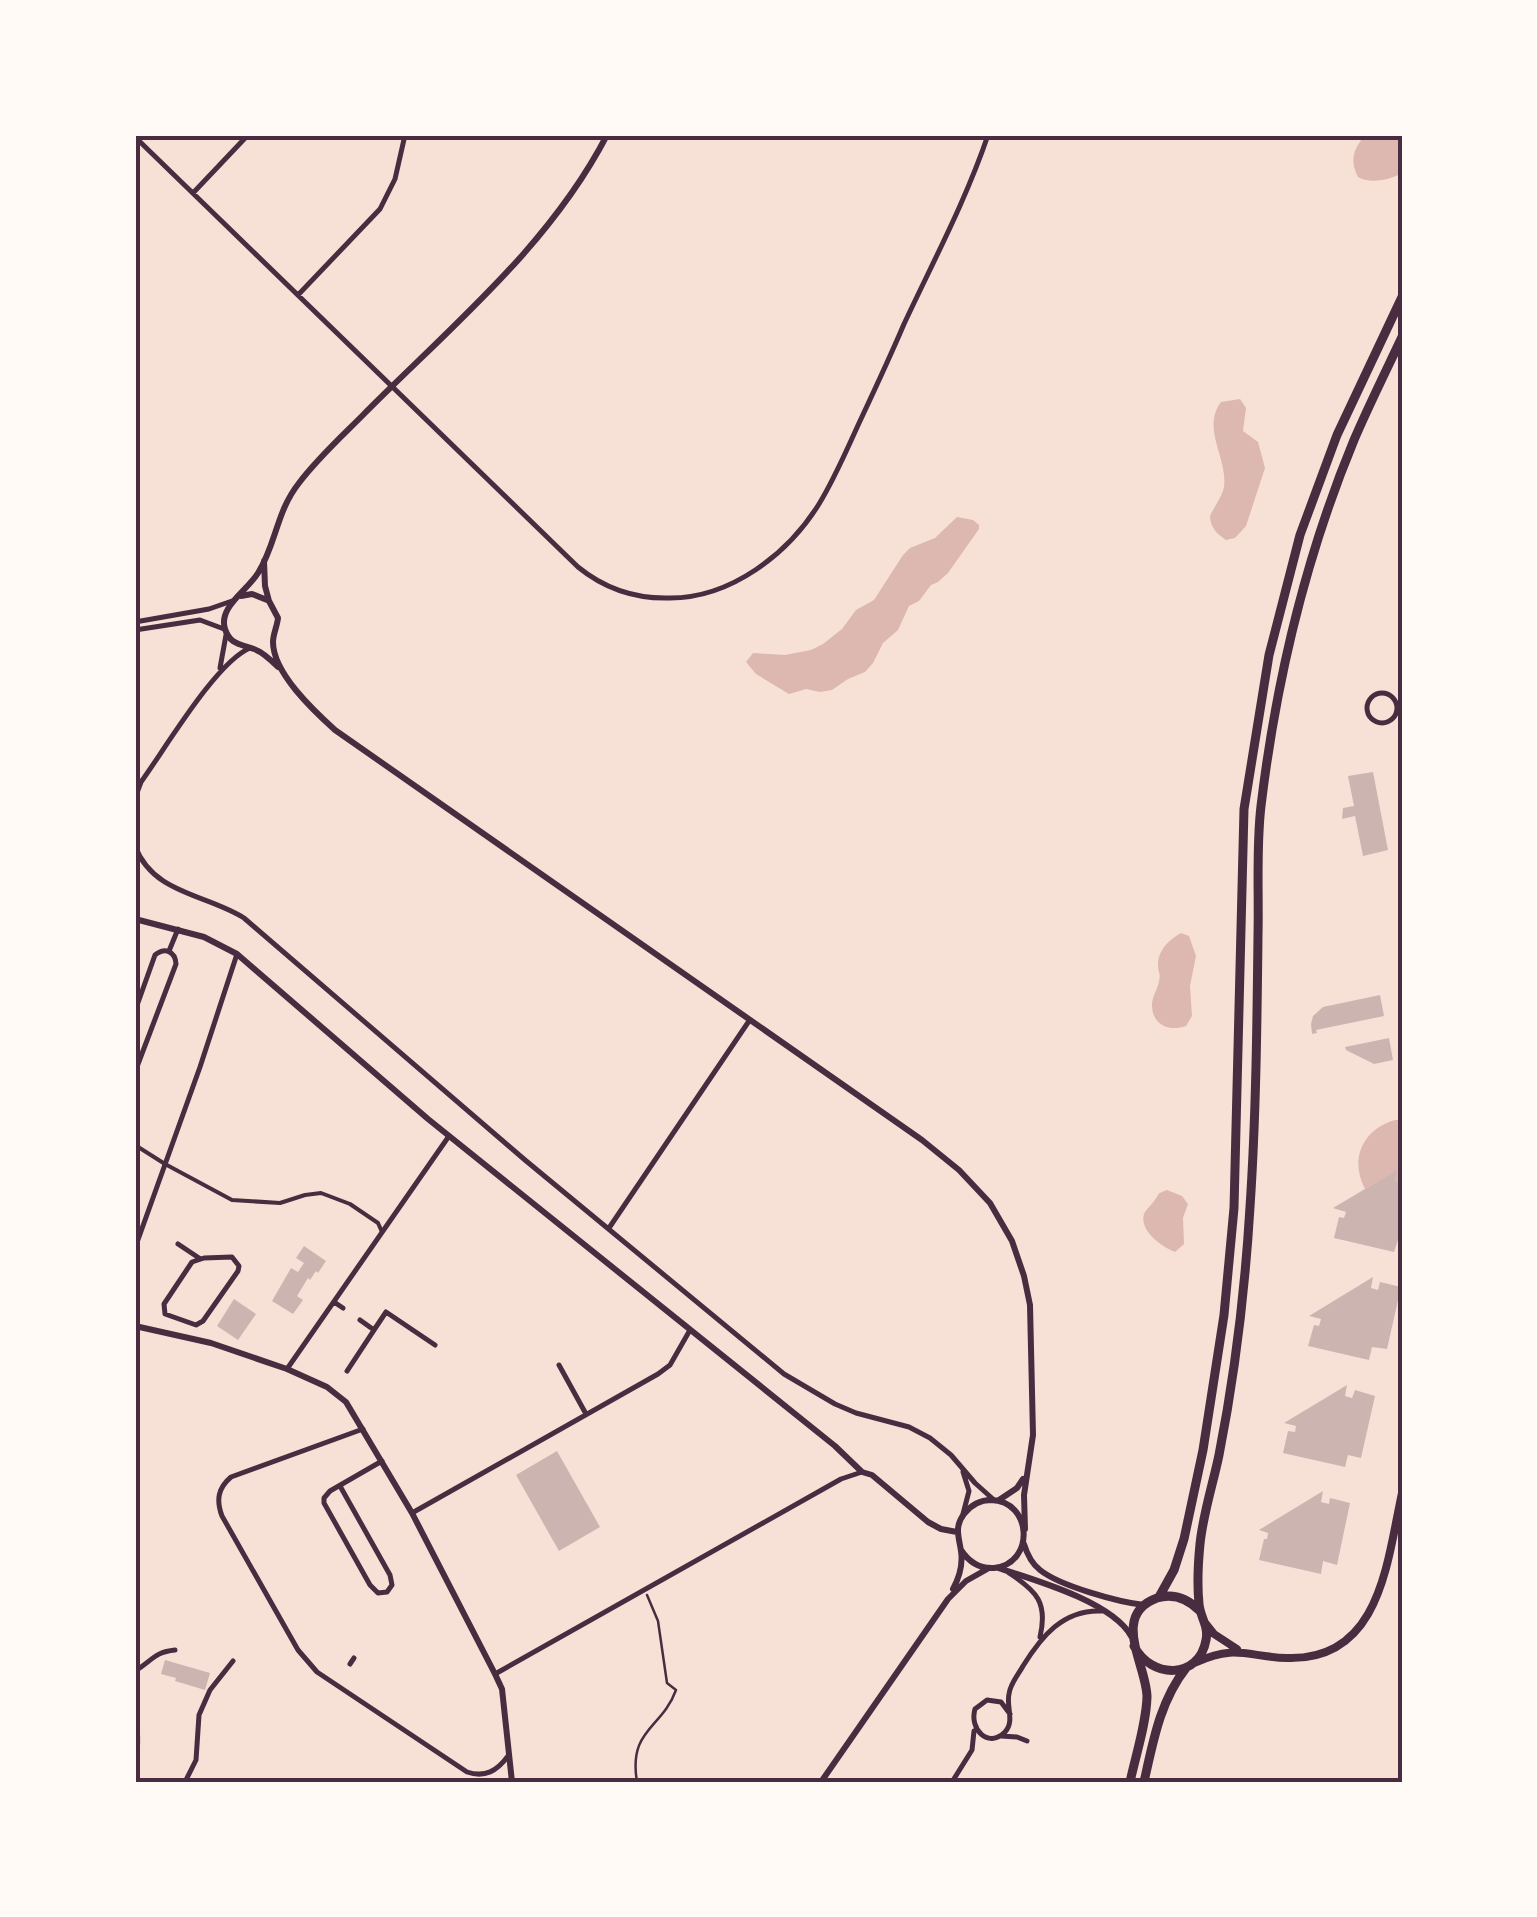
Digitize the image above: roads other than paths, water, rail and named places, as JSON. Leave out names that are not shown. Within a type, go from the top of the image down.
[{"type":"main road","points":[[1159,1598],[1184,1539],[1203,1450],[1224,1314],[1234,1208],[1244,810],[1269,654],[1300,536],[1337,435],[1402,297]]},
{"type":"main road","points":[[1241,1652],[1206,1623],[1200,1610],[1197,1574],[1240,1315],[1250,1207],[1260,810],[1286,654],[1318,540],[1354,442],[1402,337]]},
{"type":"main road","points":[[1134,1643],[1139,1656],[1156,1668],[1176,1671],[1216,1653],[1290,1658],[1330,1650],[1353,1634],[1378,1596],[1402,1493]]},
{"type":"main road","points":[[1130,1782],[1146,1701],[1145,1678],[1134,1643],[1134,1621],[1145,1605],[1159,1598],[1181,1598],[1200,1610]]},
{"type":"main road","points":[[1144,1782],[1160,1716],[1174,1686],[1206,1645],[1206,1623]]},
{"type":"street","points":[[192,193],[248,135]]},
{"type":"street","points":[[298,294],[380,210],[395,179],[405,135]]},
{"type":"street","points":[[219,671],[226,631],[224,614],[258,574],[281,513],[296,486],[519,259],[559,210],[606,135]]},
{"type":"street","points":[[135,136],[585,573],[613,589],[642,597],[678,598],[720,588],[750,573],[789,542],[814,512],[988,135]]},
{"type":"street","points":[[264,561],[265,586],[278,618],[273,636],[276,656],[315,712],[352,744],[943,1156],[974,1185],[1002,1220],[1020,1259],[1030,1305],[1033,1435],[1024,1495],[1024,1542],[1031,1562],[1045,1574],[1119,1602],[1145,1605]]},
{"type":"street","points":[[135,622],[209,609],[252,594],[269,601]]},
{"type":"street","points":[[135,630],[200,620],[226,631],[236,644],[252,648],[288,677]]},
{"type":"street","points":[[135,798],[219,671],[238,654],[265,644],[273,636]]},
{"type":"street","points":[[1375,694],[1387,694],[1399,714],[1379,723],[1368,715],[1367,703],[1375,694]]},
{"type":"street","points":[[135,846],[162,882],[244,918],[510,1148],[759,1354],[825,1399],[856,1413],[896,1423],[940,1445],[996,1500],[1016,1510],[1025,1529]]},
{"type":"street","points":[[135,919],[216,942],[237,954],[449,1136],[835,1446],[862,1472],[872,1475],[934,1526],[957,1532]]},
{"type":"street","points":[[169,951],[178,929]]},
{"type":"street","points":[[135,1012],[156,955],[162,950],[169,951],[176,964],[135,1072]]},
{"type":"street","points":[[135,1248],[237,954]]},
{"type":"street","points":[[609,1228],[749,1021]]},
{"type":"street","points":[[287,1369],[449,1136]]},
{"type":"street","points":[[135,1145],[232,1200],[280,1203],[321,1193],[339,1198],[378,1223],[382,1232]]},
{"type":"street","points":[[145,1222],[155,1228]]},
{"type":"street","points":[[178,1244],[199,1258],[232,1257],[239,1266],[204,1322],[196,1324],[168,1316],[163,1307],[188,1266],[199,1258]]},
{"type":"street","points":[[334,1302],[343,1308]]},
{"type":"street","points":[[347,1371],[386,1312],[435,1345]]},
{"type":"street","points":[[360,1320],[374,1330]]},
{"type":"street","points":[[135,1326],[211,1343],[287,1369],[335,1392],[346,1402],[412,1513],[496,1674],[502,1689],[512,1782]]},
{"type":"street","points":[[412,1513],[664,1370],[690,1330]]},
{"type":"street","points":[[559,1366],[586,1414]]},
{"type":"street","points":[[363,1429],[231,1477],[218,1496],[222,1516],[298,1650],[317,1672],[467,1772],[487,1774],[509,1754]]},
{"type":"street","points":[[340,1486],[390,1575],[392,1585],[387,1592],[373,1590],[324,1498],[326,1494],[340,1486],[382,1462]]},
{"type":"street","points":[[821,1782],[948,1599],[960,1573],[957,1532],[970,1491],[960,1465]]},
{"type":"street","points":[[962,1516],[980,1502],[996,1500],[1017,1488],[1027,1469]]},
{"type":"street","points":[[496,1674],[846,1476],[862,1472]]},
{"type":"street","points":[[948,1599],[966,1581],[1014,1559],[1024,1542]]},
{"type":"street","points":[[961,1550],[973,1563],[1090,1602],[1126,1628],[1134,1643]]},
{"type":"street","points":[[997,1569],[1025,1584],[1039,1599],[1043,1611],[1040,1640]]},
{"type":"street","points":[[972,1750],[975,1709],[1011,1686],[1040,1640],[1072,1616],[1105,1611]]},
{"type":"street","points":[[135,1671],[160,1652],[175,1650]]},
{"type":"street","points":[[185,1782],[196,1760],[199,1715],[210,1690],[232,1661]]},
{"type":"street","points":[[952,1782],[972,1750],[1007,1730],[1011,1686]]},
{"type":"street","points":[[973,1723],[981,1734],[1026,1740],[1001,1702],[987,1700]]},
{"type":"waterway","points":[[135,1724],[140,1740],[135,1756]]}]
